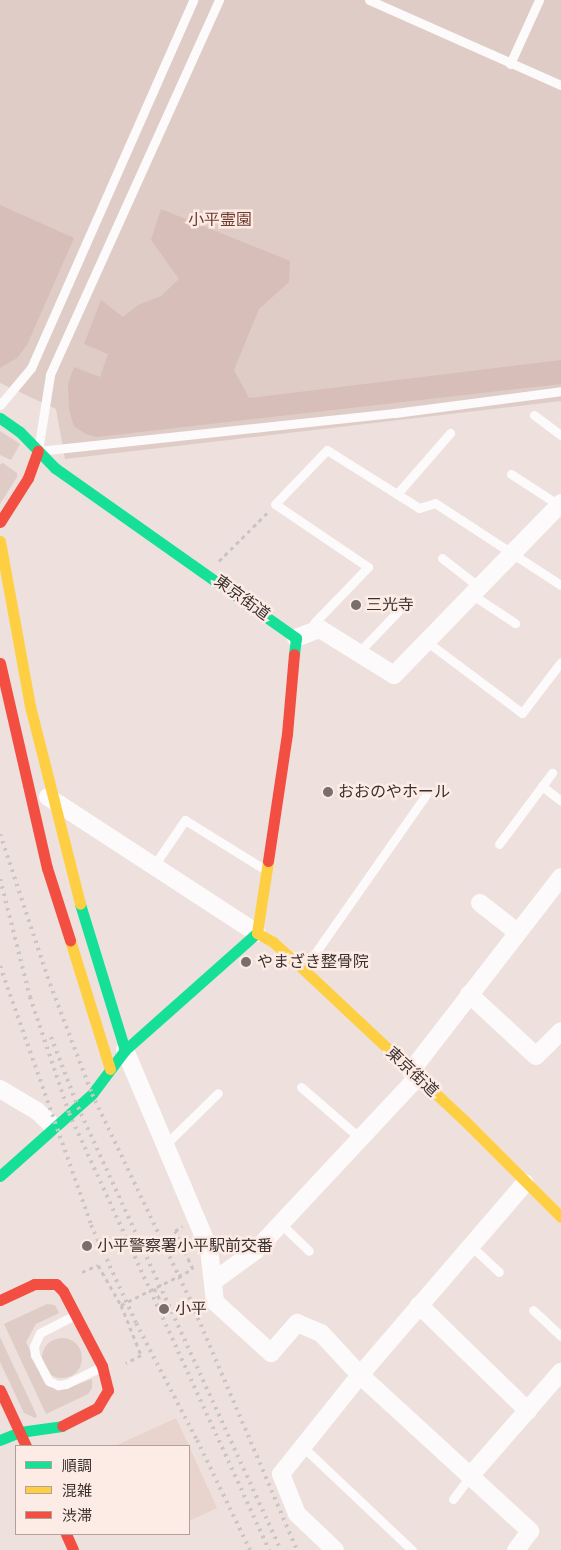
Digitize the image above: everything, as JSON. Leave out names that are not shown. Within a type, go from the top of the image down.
[{"type":"street","name":"東京街道","points":[[0,418],[20,432],[55,468],[207,573],[296,638]]},
{"type":"street","points":[[0,522],[28,478],[38,451]]},
{"type":"street","points":[[0,1176],[53,1126],[92,1094],[125,1050],[257,933],[287,734],[296,638],[320,629],[394,675],[560,505]]},
{"type":"street","points":[[0,541],[24,680],[52,800],[89,937],[125,1050],[209,1249],[215,1302],[271,1353],[297,1323],[321,1333],[360,1375],[530,1531],[516,1550]]},
{"type":"street","points":[[0,663],[24,780],[69,944],[110,1069]]},
{"type":"street","points":[[24,780],[257,933]]},
{"type":"street","points":[[214,1281],[255,1250],[361,1140],[414,1074],[469,994],[561,876]]},
{"type":"street","points":[[480,903],[517,932]]},
{"type":"street","name":"東京街道","points":[[257,933],[304,969],[561,1217]]},
{"type":"street","points":[[469,994],[536,1056],[561,1031]]},
{"type":"street","points":[[0,1089],[37,1111],[53,1126]]},
{"type":"street","points":[[335,1550],[296,1514],[281,1474],[360,1375],[525,1183]]},
{"type":"street","points":[[0,1300],[34,1284],[46,1282],[56,1284],[63,1291],[102,1366],[108,1390],[97,1408],[49,1430],[20,1432],[0,1440]]},
{"type":"street","points":[[419,1305],[528,1411]]},
{"type":"street","points":[[471,1475],[561,1372]]},
{"type":"street","points":[[0,1390],[26,1445]]},
{"type":"street","points":[[66,1535],[73,1550]]},
{"type":"lane","points":[[0,405],[31,368],[193,0]]},
{"type":"lane","points":[[219,0],[50,375],[38,451],[386,414],[561,391]]},
{"type":"lane","points":[[369,0],[561,85]]},
{"type":"lane","points":[[510,64],[539,0]]},
{"type":"lane","points":[[534,415],[561,435]]},
{"type":"lane","points":[[397,494],[450,433]]},
{"type":"lane","points":[[320,629],[314,623],[368,567],[275,504],[327,450],[419,508],[435,504],[513,551],[561,585]]},
{"type":"lane","points":[[511,474],[560,505]]},
{"type":"lane","points":[[442,558],[475,590],[515,624]]},
{"type":"lane","points":[[358,653],[406,604]]},
{"type":"lane","points":[[426,641],[522,713],[561,662]]},
{"type":"lane","points":[[499,844],[552,773]]},
{"type":"lane","points":[[542,786],[561,801]]},
{"type":"lane","points":[[304,969],[426,795]]},
{"type":"lane","points":[[153,866],[185,820],[266,870]]},
{"type":"lane","points":[[301,1087],[361,1140]]},
{"type":"lane","points":[[165,1145],[218,1093]]},
{"type":"lane","points":[[280,1223],[309,1251]]},
{"type":"lane","points":[[471,1246],[499,1272]]},
{"type":"lane","points":[[533,1310],[561,1336]]},
{"type":"lane","points":[[76,1315],[40,1333],[34,1346],[35,1355],[49,1381],[58,1385],[66,1384],[102,1366]]},
{"type":"lane","points":[[303,1447],[412,1550]]},
{"type":"lane","points":[[453,1498],[471,1475]]},
{"type":"path","points":[[207,573],[275,504]]},
{"type":"path","points":[[121,1305],[193,1269],[175,1231]]},
{"type":"path","points":[[82,1272],[98,1265],[121,1305],[141,1355],[126,1363]]},
{"type":"path","points":[[154,1288],[161,1302]]},
{"type":"shaded area","points":[[0,205],[74,238],[27,345],[17,358],[0,368]]},
{"type":"shaded area","points":[[161,209],[290,261],[289,282],[259,309],[234,370],[249,398],[561,360],[561,384],[97,437],[86,434],[74,426],[69,410],[68,384],[74,367],[100,377],[108,354],[84,344],[101,300],[123,317],[138,305],[161,296],[179,279],[151,240]]},
{"type":"shaded area","points":[[176,1418],[189,1445],[117,1445]]},
{"type":"shaded area","points":[[190,1448],[217,1508],[190,1521]]},
{"type":"green space","name":"小平霊園","points":[[0,0],[561,0],[561,401],[65,459],[56,409],[0,383]]},
{"type":"green space","points":[[0,431],[20,444],[11,460],[0,455]]},
{"type":"green space","points":[[3,463],[17,473],[17,477],[0,504],[0,464]]},
{"type":"green space","points":[[47,1304],[55,1305],[59,1313],[36,1324],[26,1342],[44,1382],[58,1391],[92,1379],[92,1388],[88,1394],[46,1414],[4,1324]]},
{"type":"green space","points":[[0,1337],[37,1416],[35,1418],[24,1413],[0,1362]]},
{"type":"green space","points":[[66,1338],[73,1341],[79,1347],[82,1358],[81,1366],[73,1375],[66,1378],[58,1378],[51,1375],[43,1366],[42,1354],[45,1347],[54,1339]]},
{"type":"railway","points":[[0,834],[50,984],[92,1094],[189,1297],[297,1550]]},
{"type":"railway","points":[[0,879],[30,997],[69,1113],[269,1550]]},
{"type":"railway","points":[[0,966],[91,1225],[136,1323],[197,1440],[250,1550]]},
{"type":"railway","points":[[51,1037],[78,1107],[281,1550]]},
{"type":"traffic: fast","points":[[0,418],[20,432],[55,468],[296,638],[294,654]]},
{"type":"traffic: fast","points":[[80,904],[125,1050]]},
{"type":"traffic: fast","points":[[0,1176],[92,1094],[125,1050],[257,933]]},
{"type":"traffic: fast","points":[[0,1440],[20,1432],[62,1426]]},
{"type":"traffic: slow","points":[[0,541],[30,706],[80,904]]},
{"type":"traffic: slow","points":[[257,933],[268,861]]},
{"type":"traffic: slow","points":[[257,933],[273,942],[303,969],[464,1120],[561,1217]]},
{"type":"traffic: slow","points":[[70,940],[110,1069]]},
{"type":"traffic: jam","points":[[0,522],[28,478],[38,451]]},
{"type":"traffic: jam","points":[[268,861],[287,734],[294,654]]},
{"type":"traffic: jam","points":[[0,663],[47,868],[70,940]]},
{"type":"traffic: jam","points":[[0,1300],[34,1284],[56,1284],[63,1291],[102,1366],[108,1390],[97,1408],[62,1426]]},
{"type":"traffic: jam","points":[[0,1390],[26,1445]]},
{"type":"traffic: jam","points":[[66,1535],[73,1550]]},
{"type":"place","name":"三光寺","points":[[356,605]]},
{"type":"place","name":"おおのやホール","points":[[328,792]]},
{"type":"place","name":"やまざき整骨院","points":[[246,962]]},
{"type":"place","name":"小平警察署小平駅前交番","points":[[87,1246]]},
{"type":"place","name":"小平","points":[[164,1309]]}]
